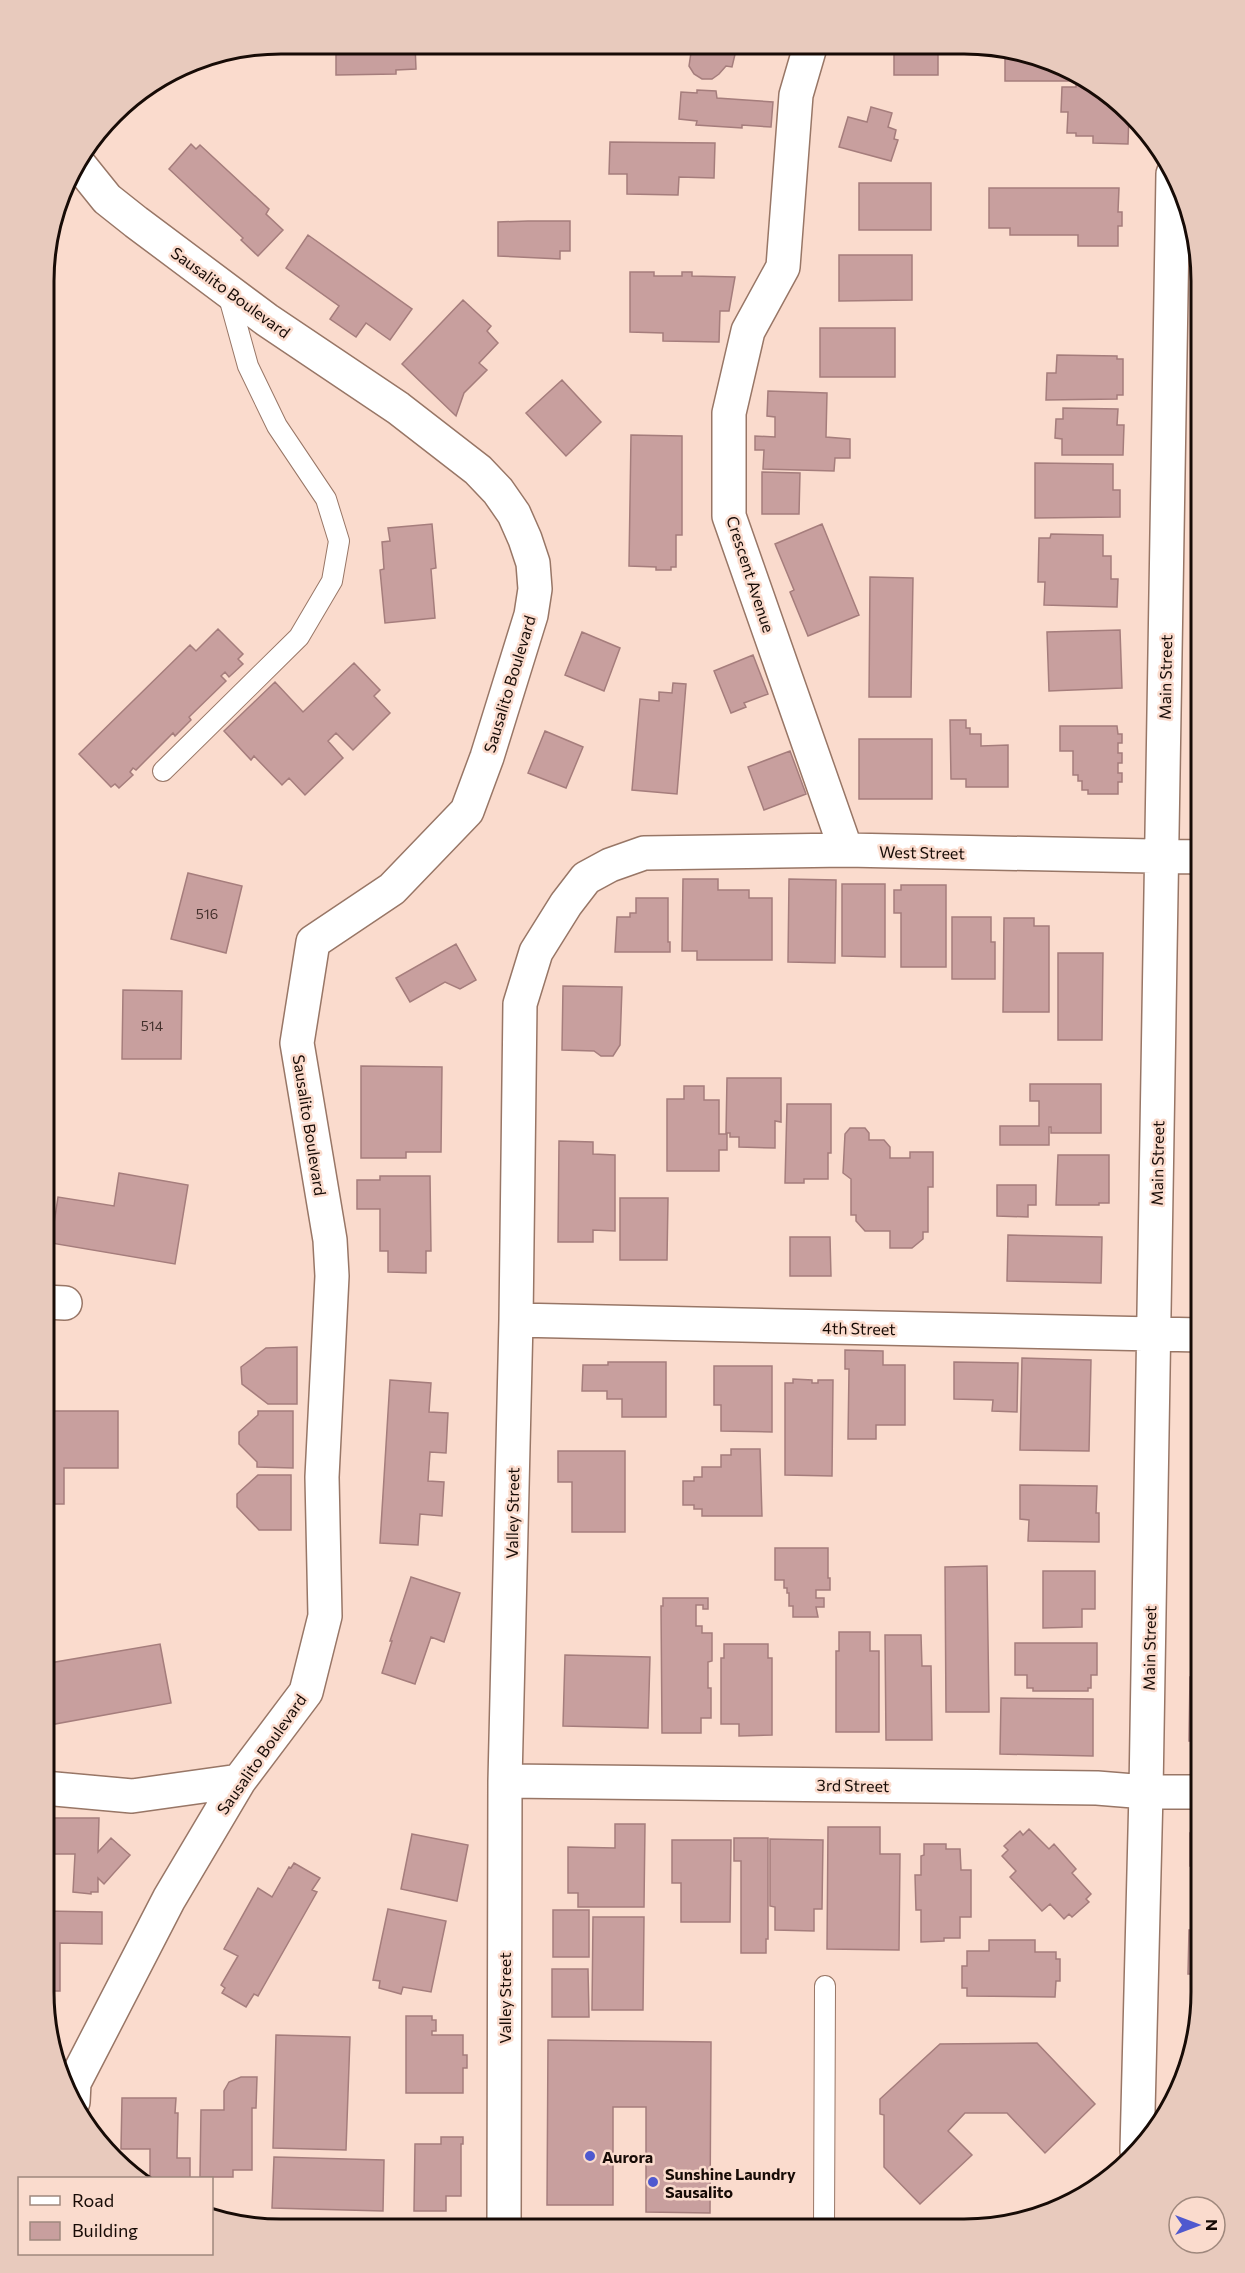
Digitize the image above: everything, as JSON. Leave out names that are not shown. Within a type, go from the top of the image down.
[{"type":"street","name":"Crescent Avenue","points":[[808,54],[796,95],[783,267],[748,331],[729,413],[729,516],[846,850]]},
{"type":"street","name":"Sausalito Boulevard","points":[[74,2085],[116,1997],[169,1899],[238,1781],[306,1692],[325,1616],[322,1477],[332,1276],[330,1240],[297,1043],[313,942],[392,889],[467,811],[487,758],[531,615],[535,589],[533,563],[514,514],[498,491],[478,470],[398,408],[227,290],[107,199],[83,169]]},
{"type":"street","name":"Main Street","points":[[1137,2139],[1146,1792],[1173,191]]},
{"type":"street","name":"West Street","points":[[644,853],[846,850],[1191,857]]},
{"type":"street","name":"Valley Street","points":[[504,2219],[505,1781],[516,1320],[520,1004],[536,952],[585,878],[610,865],[644,853]]},
{"type":"street","name":"4th Street","points":[[516,1320],[1191,1335]]},
{"type":"street","points":[[54,1789],[132,1796],[238,1781]]},
{"type":"street","name":"3rd Street","points":[[505,1781],[1097,1788],[1146,1792],[1191,1792]]},
{"type":"lane","points":[[163,771],[299,637],[332,581],[339,541],[326,499],[277,426],[248,366],[227,290]]},
{"type":"lane","points":[[824,2219],[825,1986]]},
{"type":"building","points":[[336,54],[415,54],[416,69],[396,70],[396,74],[336,75]]},
{"type":"building","points":[[691,54],[735,54],[732,67],[726,66],[712,79],[702,79],[694,74],[689,66]]},
{"type":"building","points":[[894,54],[938,54],[938,75],[894,75]]},
{"type":"building","points":[[1005,58],[1037,66],[1071,81],[1005,81]]},
{"type":"building","points":[[1079,85],[1090,92],[1114,110],[1129,125],[1128,144],[1093,143],[1093,136],[1076,136],[1076,133],[1067,133],[1068,112],[1061,112],[1062,87]]},
{"type":"building","points":[[697,90],[716,91],[717,98],[773,102],[771,127],[696,125],[697,121],[679,119],[681,92],[697,93]]},
{"type":"building","points":[[871,107],[892,113],[888,127],[896,130],[894,139],[898,140],[891,161],[839,147],[848,117],[867,122]]},
{"type":"building","points":[[610,142],[715,143],[714,178],[679,177],[678,195],[627,194],[627,174],[609,174]]},
{"type":"building","points":[[191,144],[196,149],[200,145],[269,209],[266,214],[283,230],[258,256],[241,240],[243,238],[169,169]]},
{"type":"building","points":[[859,183],[931,183],[931,230],[859,230]]},
{"type":"building","points":[[989,188],[1119,188],[1118,212],[1122,212],[1122,226],[1118,226],[1118,246],[1078,246],[1078,235],[1010,235],[1010,228],[989,228]]},
{"type":"building","points":[[570,221],[570,251],[560,251],[560,259],[498,256],[498,222]]},
{"type":"building","points":[[308,235],[412,309],[390,340],[366,323],[356,337],[330,319],[339,306],[286,268]]},
{"type":"building","points":[[839,255],[912,255],[912,300],[839,301]]},
{"type":"building","points":[[630,272],[654,272],[654,276],[682,276],[682,272],[692,272],[692,276],[735,277],[729,311],[720,311],[719,342],[663,341],[663,333],[630,332]]},
{"type":"building","points":[[463,300],[491,326],[487,331],[498,343],[479,363],[487,370],[464,393],[456,416],[402,364]]},
{"type":"building","points":[[820,328],[895,328],[895,377],[820,377]]},
{"type":"building","points":[[1057,355],[1117,356],[1117,359],[1123,359],[1123,395],[1117,395],[1117,399],[1046,400],[1047,373],[1056,373]]},
{"type":"building","points":[[562,380],[601,422],[566,456],[526,413]]},
{"type":"building","points":[[768,391],[827,393],[826,437],[850,439],[850,458],[835,458],[834,471],[763,469],[764,450],[755,450],[755,436],[775,437],[775,417],[767,416]]},
{"type":"building","points":[[1063,408],[1118,409],[1117,425],[1124,425],[1123,455],[1062,455],[1062,439],[1055,438],[1056,419],[1063,419]]},
{"type":"building","points":[[631,435],[682,436],[682,535],[676,535],[676,567],[671,567],[671,570],[629,566]]},
{"type":"building","points":[[1035,463],[1113,464],[1113,490],[1120,490],[1120,517],[1035,518]]},
{"type":"building","points":[[762,472],[800,473],[799,514],[762,514]]},
{"type":"building","points":[[432,524],[436,568],[431,569],[435,618],[385,623],[380,570],[384,569],[382,542],[390,541],[388,528]]},
{"type":"building","points":[[822,524],[859,615],[808,636],[790,592],[794,590],[775,544]]},
{"type":"building","points":[[1051,534],[1103,535],[1103,556],[1111,556],[1111,579],[1118,579],[1117,607],[1044,605],[1045,582],[1038,582],[1039,538],[1050,538]]},
{"type":"building","points":[[870,577],[913,578],[911,697],[869,697]]},
{"type":"building","points":[[218,629],[243,654],[238,659],[243,664],[229,677],[225,672],[221,676],[226,681],[189,717],[191,720],[175,736],[173,733],[136,770],[133,768],[130,772],[133,775],[119,788],[115,784],[111,787],[79,754],[190,645],[196,651]]},
{"type":"building","points":[[1120,630],[1122,688],[1049,691],[1047,632]]},
{"type":"building","points":[[582,632],[620,648],[604,691],[565,675]]},
{"type":"building","points":[[753,655],[768,694],[744,703],[746,707],[731,713],[714,671]]},
{"type":"building","points":[[354,663],[380,690],[374,696],[390,713],[353,750],[336,733],[328,741],[343,758],[305,795],[289,778],[282,785],[254,756],[251,760],[224,731],[275,682],[303,712]]},
{"type":"building","points":[[673,683],[686,684],[677,794],[632,790],[640,699],[659,701],[659,692],[672,693]]},
{"type":"building","points":[[950,720],[966,720],[966,728],[970,728],[970,734],[981,734],[981,746],[1008,745],[1008,787],[966,787],[966,779],[951,779]]},
{"type":"building","points":[[1060,726],[1117,726],[1118,734],[1122,734],[1122,743],[1118,743],[1118,753],[1122,753],[1122,763],[1118,763],[1118,773],[1122,773],[1122,782],[1118,782],[1118,794],[1088,794],[1088,790],[1082,790],[1082,781],[1078,781],[1078,775],[1073,775],[1073,751],[1060,751]]},
{"type":"building","points":[[545,731],[583,747],[566,788],[528,773]]},
{"type":"building","points":[[859,739],[932,739],[932,799],[859,799]]},
{"type":"building","points":[[790,751],[806,794],[764,810],[748,767]]},
{"type":"building","points":[[188,873],[242,886],[226,953],[171,939]]},
{"type":"building","points":[[683,879],[718,879],[718,890],[749,890],[749,898],[772,898],[772,960],[697,960],[697,951],[682,951]]},
{"type":"building","points":[[789,879],[836,880],[835,963],[788,962]]},
{"type":"building","points":[[842,884],[885,884],[885,957],[842,956]]},
{"type":"building","points":[[901,885],[946,885],[946,967],[901,967],[901,913],[894,913],[894,890],[901,890]]},
{"type":"building","points":[[636,898],[668,898],[670,952],[615,952],[617,917],[630,917],[630,913],[636,913]]},
{"type":"building","points":[[952,917],[991,917],[991,942],[995,942],[995,979],[952,979]]},
{"type":"building","points":[[1004,918],[1034,918],[1034,926],[1049,926],[1049,1012],[1003,1012]]},
{"type":"building","points":[[456,944],[476,980],[460,989],[445,982],[410,1002],[396,978]]},
{"type":"building","points":[[1058,953],[1103,953],[1102,1040],[1058,1040]]},
{"type":"building","points":[[563,986],[622,987],[620,1045],[613,1056],[601,1056],[594,1051],[562,1050]]},
{"type":"building","points":[[123,990],[182,991],[181,1059],[122,1059]]},
{"type":"building","points":[[361,1066],[442,1067],[441,1152],[406,1152],[406,1158],[361,1158]]},
{"type":"building","points":[[727,1078],[781,1078],[781,1122],[775,1121],[775,1148],[739,1147],[739,1137],[730,1137],[730,1133],[726,1133]]},
{"type":"building","points":[[1030,1084],[1101,1084],[1101,1133],[1051,1133],[1051,1127],[1049,1127],[1049,1145],[1000,1145],[1000,1126],[1039,1126],[1039,1101],[1030,1101]]},
{"type":"building","points":[[684,1086],[704,1086],[704,1100],[719,1100],[719,1134],[727,1134],[727,1150],[719,1150],[719,1171],[667,1171],[667,1099],[684,1099]]},
{"type":"building","points":[[787,1104],[831,1104],[831,1153],[828,1153],[828,1179],[804,1179],[804,1183],[785,1183]]},
{"type":"building","points":[[850,1128],[865,1128],[869,1133],[869,1140],[884,1140],[890,1147],[890,1158],[910,1158],[910,1152],[933,1152],[933,1187],[928,1187],[928,1232],[923,1232],[923,1239],[912,1248],[890,1248],[890,1231],[865,1231],[856,1221],[856,1215],[851,1215],[851,1179],[843,1173],[845,1134]]},
{"type":"building","points":[[559,1141],[593,1142],[593,1154],[615,1155],[615,1231],[593,1230],[593,1242],[558,1242]]},
{"type":"building","points":[[1058,1155],[1109,1155],[1109,1203],[1056,1205]]},
{"type":"building","points":[[119,1173],[188,1185],[175,1264],[54,1244],[58,1197],[114,1206]]},
{"type":"building","points":[[380,1176],[430,1176],[431,1251],[426,1251],[426,1273],[388,1272],[388,1251],[380,1251],[380,1209],[357,1209],[357,1180],[380,1180]]},
{"type":"building","points":[[997,1185],[1036,1185],[1036,1205],[1028,1205],[1028,1217],[997,1216]]},
{"type":"building","points":[[620,1198],[668,1198],[667,1260],[620,1260]]},
{"type":"building","points":[[1008,1235],[1102,1237],[1101,1283],[1007,1281]]},
{"type":"building","points":[[790,1237],[830,1237],[831,1276],[790,1276]]},
{"type":"building","points":[[297,1347],[297,1404],[268,1404],[242,1384],[241,1367],[266,1348]]},
{"type":"building","points":[[845,1350],[883,1351],[883,1365],[905,1365],[905,1425],[876,1425],[876,1439],[848,1439],[849,1369],[845,1369]]},
{"type":"building","points":[[1022,1358],[1091,1360],[1089,1451],[1020,1450]]},
{"type":"building","points":[[608,1362],[666,1362],[666,1417],[622,1417],[622,1399],[607,1399],[607,1391],[582,1391],[583,1365],[608,1365]]},
{"type":"building","points":[[954,1362],[1018,1363],[1017,1412],[992,1411],[993,1400],[954,1399]]},
{"type":"building","points":[[714,1366],[772,1366],[772,1432],[721,1431],[721,1405],[714,1405]]},
{"type":"building","points":[[793,1379],[812,1380],[812,1383],[818,1383],[818,1380],[833,1380],[832,1476],[785,1475],[785,1383],[793,1383]]},
{"type":"building","points":[[390,1380],[431,1383],[429,1412],[448,1413],[446,1453],[430,1452],[428,1481],[444,1482],[442,1516],[420,1514],[418,1545],[380,1543]]},
{"type":"building","points":[[54,1411],[118,1411],[118,1468],[64,1468],[64,1504],[54,1504]]},
{"type":"building","points":[[258,1411],[293,1411],[293,1468],[257,1467],[257,1462],[239,1444],[239,1432],[258,1415]]},
{"type":"building","points":[[731,1449],[760,1449],[762,1516],[702,1516],[702,1509],[694,1509],[694,1505],[683,1505],[683,1481],[694,1481],[694,1477],[702,1477],[702,1467],[721,1467],[721,1455],[731,1455]]},
{"type":"building","points":[[558,1451],[625,1451],[625,1532],[572,1532],[572,1482],[558,1482]]},
{"type":"building","points":[[258,1475],[291,1475],[291,1530],[259,1530],[237,1507],[237,1494]]},
{"type":"building","points":[[1020,1485],[1097,1486],[1096,1513],[1099,1513],[1099,1542],[1028,1541],[1029,1520],[1020,1519]]},
{"type":"building","points":[[775,1548],[828,1548],[830,1590],[816,1590],[816,1598],[824,1598],[824,1607],[816,1607],[818,1617],[793,1617],[793,1606],[789,1606],[789,1593],[787,1593],[787,1588],[784,1588],[784,1580],[775,1580]]},
{"type":"building","points":[[987,1566],[989,1712],[946,1712],[945,1567]]},
{"type":"building","points":[[1043,1571],[1095,1571],[1095,1609],[1082,1609],[1082,1627],[1043,1628]]},
{"type":"building","points":[[411,1577],[460,1593],[444,1642],[431,1637],[415,1684],[382,1673]]},
{"type":"building","points":[[663,1598],[708,1598],[708,1609],[703,1609],[703,1605],[696,1605],[696,1626],[702,1626],[702,1633],[712,1633],[712,1661],[708,1662],[711,1718],[701,1718],[701,1733],[662,1733],[661,1606],[663,1606]]},
{"type":"building","points":[[839,1632],[870,1632],[870,1651],[879,1651],[879,1732],[836,1732],[836,1651],[839,1651]]},
{"type":"building","points":[[885,1635],[921,1635],[922,1666],[931,1666],[932,1740],[886,1740]]},
{"type":"building","points":[[1015,1643],[1097,1643],[1097,1675],[1091,1675],[1091,1688],[1088,1688],[1088,1691],[1033,1691],[1033,1688],[1027,1688],[1027,1675],[1015,1675]]},
{"type":"building","points":[[160,1644],[171,1703],[54,1724],[54,1662]]},
{"type":"building","points":[[724,1644],[768,1644],[768,1658],[772,1658],[772,1735],[739,1736],[739,1724],[721,1724],[721,1658],[724,1658]]},
{"type":"building","points":[[565,1655],[650,1657],[648,1728],[563,1726]]},
{"type":"building","points":[[1190,1677],[1191,1677],[1191,1741],[1189,1741]]},
{"type":"building","points":[[1001,1698],[1093,1699],[1093,1756],[1000,1754]]},
{"type":"building","points":[[54,1818],[99,1818],[98,1852],[111,1838],[130,1855],[104,1884],[98,1878],[98,1892],[91,1892],[91,1894],[73,1892],[75,1854],[54,1854]]},
{"type":"building","points":[[615,1824],[645,1824],[644,1907],[578,1907],[578,1893],[568,1893],[568,1847],[615,1848]]},
{"type":"building","points":[[828,1827],[880,1827],[880,1854],[900,1854],[899,1950],[827,1949]]},
{"type":"building","points":[[1029,1829],[1049,1849],[1054,1844],[1076,1869],[1072,1873],[1091,1894],[1086,1899],[1089,1902],[1072,1917],[1069,1914],[1064,1919],[1050,1904],[1042,1911],[1010,1877],[1016,1871],[1002,1856],[1008,1850],[1004,1846],[1020,1831],[1023,1835]]},
{"type":"building","points":[[1190,1833],[1191,1833],[1191,1866]]},
{"type":"building","points":[[412,1834],[468,1845],[457,1901],[401,1889]]},
{"type":"building","points":[[734,1838],[768,1838],[766,1953],[741,1953],[741,1861],[734,1861]]},
{"type":"building","points":[[770,1839],[823,1840],[822,1909],[814,1909],[814,1931],[775,1930],[775,1907],[770,1906]]},
{"type":"building","points":[[672,1840],[731,1840],[730,1922],[681,1922],[681,1883],[672,1883]]},
{"type":"building","points":[[924,1844],[946,1844],[946,1849],[960,1849],[961,1870],[971,1870],[971,1917],[960,1917],[960,1938],[921,1942],[921,1910],[916,1910],[915,1875],[921,1875],[921,1856],[924,1855]]},
{"type":"building","points":[[294,1863],[320,1878],[312,1890],[317,1892],[258,1996],[254,1994],[246,2007],[222,1993],[225,1988],[221,1985],[238,1956],[224,1949],[258,1888],[272,1897],[289,1867],[291,1868]]},
{"type":"building","points":[[388,1909],[446,1921],[431,1992],[403,1987],[401,1994],[379,1988],[380,1981],[373,1980]]},
{"type":"building","points":[[553,1910],[589,1910],[589,1957],[553,1957]]},
{"type":"building","points":[[54,1911],[102,1912],[102,1944],[60,1943],[60,1991],[54,1991]]},
{"type":"building","points":[[593,1917],[644,1917],[643,2010],[592,2010]]},
{"type":"building","points":[[1189,1930],[1191,1930],[1191,1974],[1188,1974]]},
{"type":"building","points":[[989,1940],[1035,1940],[1035,1952],[1056,1952],[1056,1959],[1060,1959],[1060,1981],[1056,1981],[1055,1997],[967,1996],[967,1988],[962,1988],[962,1966],[967,1966],[967,1951],[989,1951]]},
{"type":"building","points":[[552,1969],[588,1969],[589,2017],[552,2017]]},
{"type":"building","points":[[406,2016],[432,2016],[432,2020],[436,2020],[436,2031],[432,2031],[432,2035],[463,2035],[463,2055],[467,2055],[467,2068],[463,2068],[463,2093],[406,2093]]},
{"type":"building","points":[[276,2035],[350,2037],[346,2150],[273,2148]]},
{"type":"building","points":[[548,2040],[711,2042],[710,2213],[646,2212],[646,2107],[613,2107],[613,2205],[547,2205]]},
{"type":"building","points":[[1037,2043],[1095,2104],[1045,2153],[1007,2113],[965,2113],[948,2131],[972,2155],[920,2204],[884,2167],[884,2115],[880,2114],[880,2099],[940,2044]]},
{"type":"building","points":[[241,2077],[257,2077],[256,2108],[252,2108],[252,2170],[233,2170],[233,2177],[200,2177],[201,2110],[224,2110],[224,2091],[229,2082]]},
{"type":"building","points":[[122,2098],[176,2098],[177,2158],[190,2158],[190,2177],[150,2177],[150,2149],[121,2149]]},
{"type":"building","points":[[441,2137],[463,2137],[461,2196],[446,2196],[446,2211],[414,2211],[415,2144],[441,2144]]},
{"type":"building","points":[[274,2157],[384,2160],[383,2211],[272,2208]]},
{"type":"place","name":"Aurora","points":[[590,2156]]},
{"type":"place","name":"Sunshine Laundry Sausalito","points":[[653,2182]]}]
